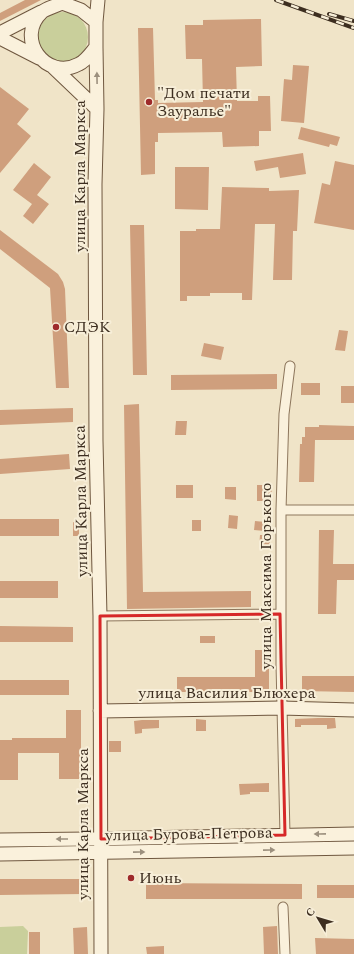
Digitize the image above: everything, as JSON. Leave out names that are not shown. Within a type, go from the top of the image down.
[{"type":"main road","points":[[54,67],[62,69],[70,68],[79,64],[96,47],[98,0]]},
{"type":"main road","points":[[0,34],[65,2],[80,10],[96,22]]},
{"type":"main road","points":[[39,58],[32,44],[31,36],[35,21],[43,12]]},
{"type":"main road","points":[[0,38],[54,67],[97,109]]},
{"type":"main road","name":"улица Карла Маркса","points":[[96,47],[96,441],[100,616],[100,954]]},
{"type":"main road","name":"улица Василия Блюхера","points":[[100,711],[281,708],[354,710]]},
{"type":"main road","name":"улица Бурова-Петрова","points":[[0,840],[354,834]]},
{"type":"main road","name":"улица Бурова-Петрова","points":[[0,854],[354,848]]},
{"type":"street","name":"улица Максима Горького","points":[[285,835],[281,708],[281,510],[284,414],[290,366]]},
{"type":"street","points":[[281,510],[354,510]]},
{"type":"street","points":[[100,616],[280,614]]},
{"type":"street","points":[[283,907],[285,954]]},
{"type":"highlighted area","points":[[280,614],[285,835],[101,839],[100,616]]},
{"type":"green space","points":[[68,12],[73,13],[81,19],[87,27],[87,47],[81,55],[73,61],[58,62],[53,61],[45,55],[39,47],[38,32],[39,27],[45,19],[53,13]]},
{"type":"green space","points":[[23,926],[28,931],[27,954],[0,954],[0,927]]},
{"type":"building","points":[[25,0],[41,0],[0,21],[0,13]]},
{"type":"building","points":[[261,19],[262,66],[236,67],[237,101],[258,101],[258,96],[270,96],[271,131],[259,131],[259,146],[223,147],[222,132],[158,133],[158,142],[155,142],[155,174],[141,175],[138,28],[153,28],[155,100],[158,100],[158,103],[203,102],[202,59],[186,59],[185,25],[203,25],[203,20]]},
{"type":"building","points":[[293,65],[309,66],[304,123],[281,121],[284,79],[292,80]]},
{"type":"building","points":[[0,87],[29,109],[17,124],[31,136],[0,173]]},
{"type":"building","points":[[301,127],[340,137],[337,146],[330,144],[329,147],[298,139]]},
{"type":"building","points":[[303,153],[306,174],[280,178],[278,167],[256,171],[254,161]]},
{"type":"building","points":[[335,161],[354,165],[354,230],[314,223],[322,183],[330,185]]},
{"type":"building","points":[[34,163],[51,177],[37,195],[49,204],[33,224],[23,216],[32,204],[13,190]]},
{"type":"building","points":[[175,167],[209,167],[208,210],[175,209]]},
{"type":"building","points":[[222,187],[269,188],[269,191],[299,190],[297,231],[293,231],[292,280],[273,280],[275,224],[255,224],[252,300],[242,300],[242,293],[210,293],[210,296],[187,296],[187,301],[180,301],[180,231],[220,229]]},
{"type":"building","points":[[130,225],[144,225],[147,375],[133,375]]},
{"type":"building","points":[[0,230],[58,274],[63,282],[65,289],[69,388],[56,388],[50,288],[0,249]]},
{"type":"building","points":[[339,330],[348,331],[345,351],[335,350]]},
{"type":"building","points":[[204,343],[224,347],[221,360],[201,356]]},
{"type":"building","points":[[277,374],[277,389],[171,390],[171,375]]},
{"type":"building","points":[[301,383],[320,383],[320,395],[301,395]]},
{"type":"building","points":[[341,386],[354,386],[354,403],[341,403]]},
{"type":"building","points":[[139,404],[143,592],[251,591],[251,607],[127,609],[124,405]]},
{"type":"building","points":[[73,408],[73,422],[0,425],[0,410]]},
{"type":"building","points":[[176,421],[187,421],[186,435],[175,435]]},
{"type":"building","points":[[319,425],[354,426],[354,440],[315,440],[314,482],[299,482],[300,444],[302,444],[302,437],[305,437],[305,427],[319,427]]},
{"type":"building","points":[[69,454],[70,469],[0,474],[0,459]]},
{"type":"building","points":[[176,485],[193,485],[193,498],[176,498]]},
{"type":"building","points":[[257,485],[272,485],[271,501],[257,501]]},
{"type":"building","points":[[225,487],[236,487],[236,500],[225,499]]},
{"type":"building","points":[[229,515],[238,516],[237,529],[228,528]]},
{"type":"building","points":[[0,519],[59,519],[59,536],[0,536]]},
{"type":"building","points":[[192,520],[201,520],[201,531],[192,531]]},
{"type":"building","points":[[255,521],[265,522],[265,531],[254,530]]},
{"type":"building","points":[[73,522],[79,522],[79,536],[73,536]]},
{"type":"building","points":[[319,530],[334,530],[333,564],[354,564],[354,580],[337,580],[336,614],[318,614]]},
{"type":"building","points":[[260,535],[270,535],[270,548],[259,548]]},
{"type":"building","points":[[0,581],[58,581],[58,598],[0,598]]},
{"type":"building","points":[[0,626],[73,627],[73,642],[0,642]]},
{"type":"building","points":[[200,636],[215,636],[215,643],[200,643]]},
{"type":"building","points":[[255,650],[269,650],[269,697],[255,697],[255,692],[177,692],[177,677],[255,677]]},
{"type":"building","points":[[302,676],[354,676],[354,692],[302,691]]},
{"type":"building","points":[[0,680],[69,680],[69,695],[0,695]]},
{"type":"building","points":[[66,710],[81,710],[81,779],[59,779],[59,753],[18,753],[18,780],[0,780],[0,740],[12,740],[12,738],[66,738]]},
{"type":"building","points":[[335,718],[336,728],[327,729],[327,725],[301,725],[301,727],[295,727],[295,719]]},
{"type":"building","points":[[196,719],[206,720],[206,731],[196,731]]},
{"type":"building","points":[[159,720],[159,728],[142,729],[142,733],[135,734],[134,721]]},
{"type":"building","points":[[109,741],[121,741],[121,752],[109,752]]},
{"type":"building","points":[[269,783],[269,792],[250,792],[250,794],[240,795],[239,784]]},
{"type":"building","points":[[0,879],[82,879],[82,894],[0,895]]},
{"type":"building","points":[[146,883],[302,884],[302,899],[146,899]]},
{"type":"building","points":[[317,885],[354,885],[354,898],[317,898]]},
{"type":"building","points":[[277,926],[278,954],[264,954],[263,927]]},
{"type":"building","points":[[87,927],[88,954],[74,954],[73,928]]},
{"type":"building","points":[[29,932],[40,932],[40,954],[29,954]]},
{"type":"building","points":[[315,938],[354,939],[354,954],[316,954]]},
{"type":"building","points":[[164,946],[164,954],[147,954],[146,947]]},
{"type":"railway","points":[[276,0],[354,28]]},
{"type":"railway","points":[[329,14],[354,21]]},
{"type":"place","name":"\"Дом печати Зауралье\"","points":[[149,102]]},
{"type":"place","name":"СДЭК","points":[[56,327]]},
{"type":"place","name":"Июнь","points":[[131,878]]}]
